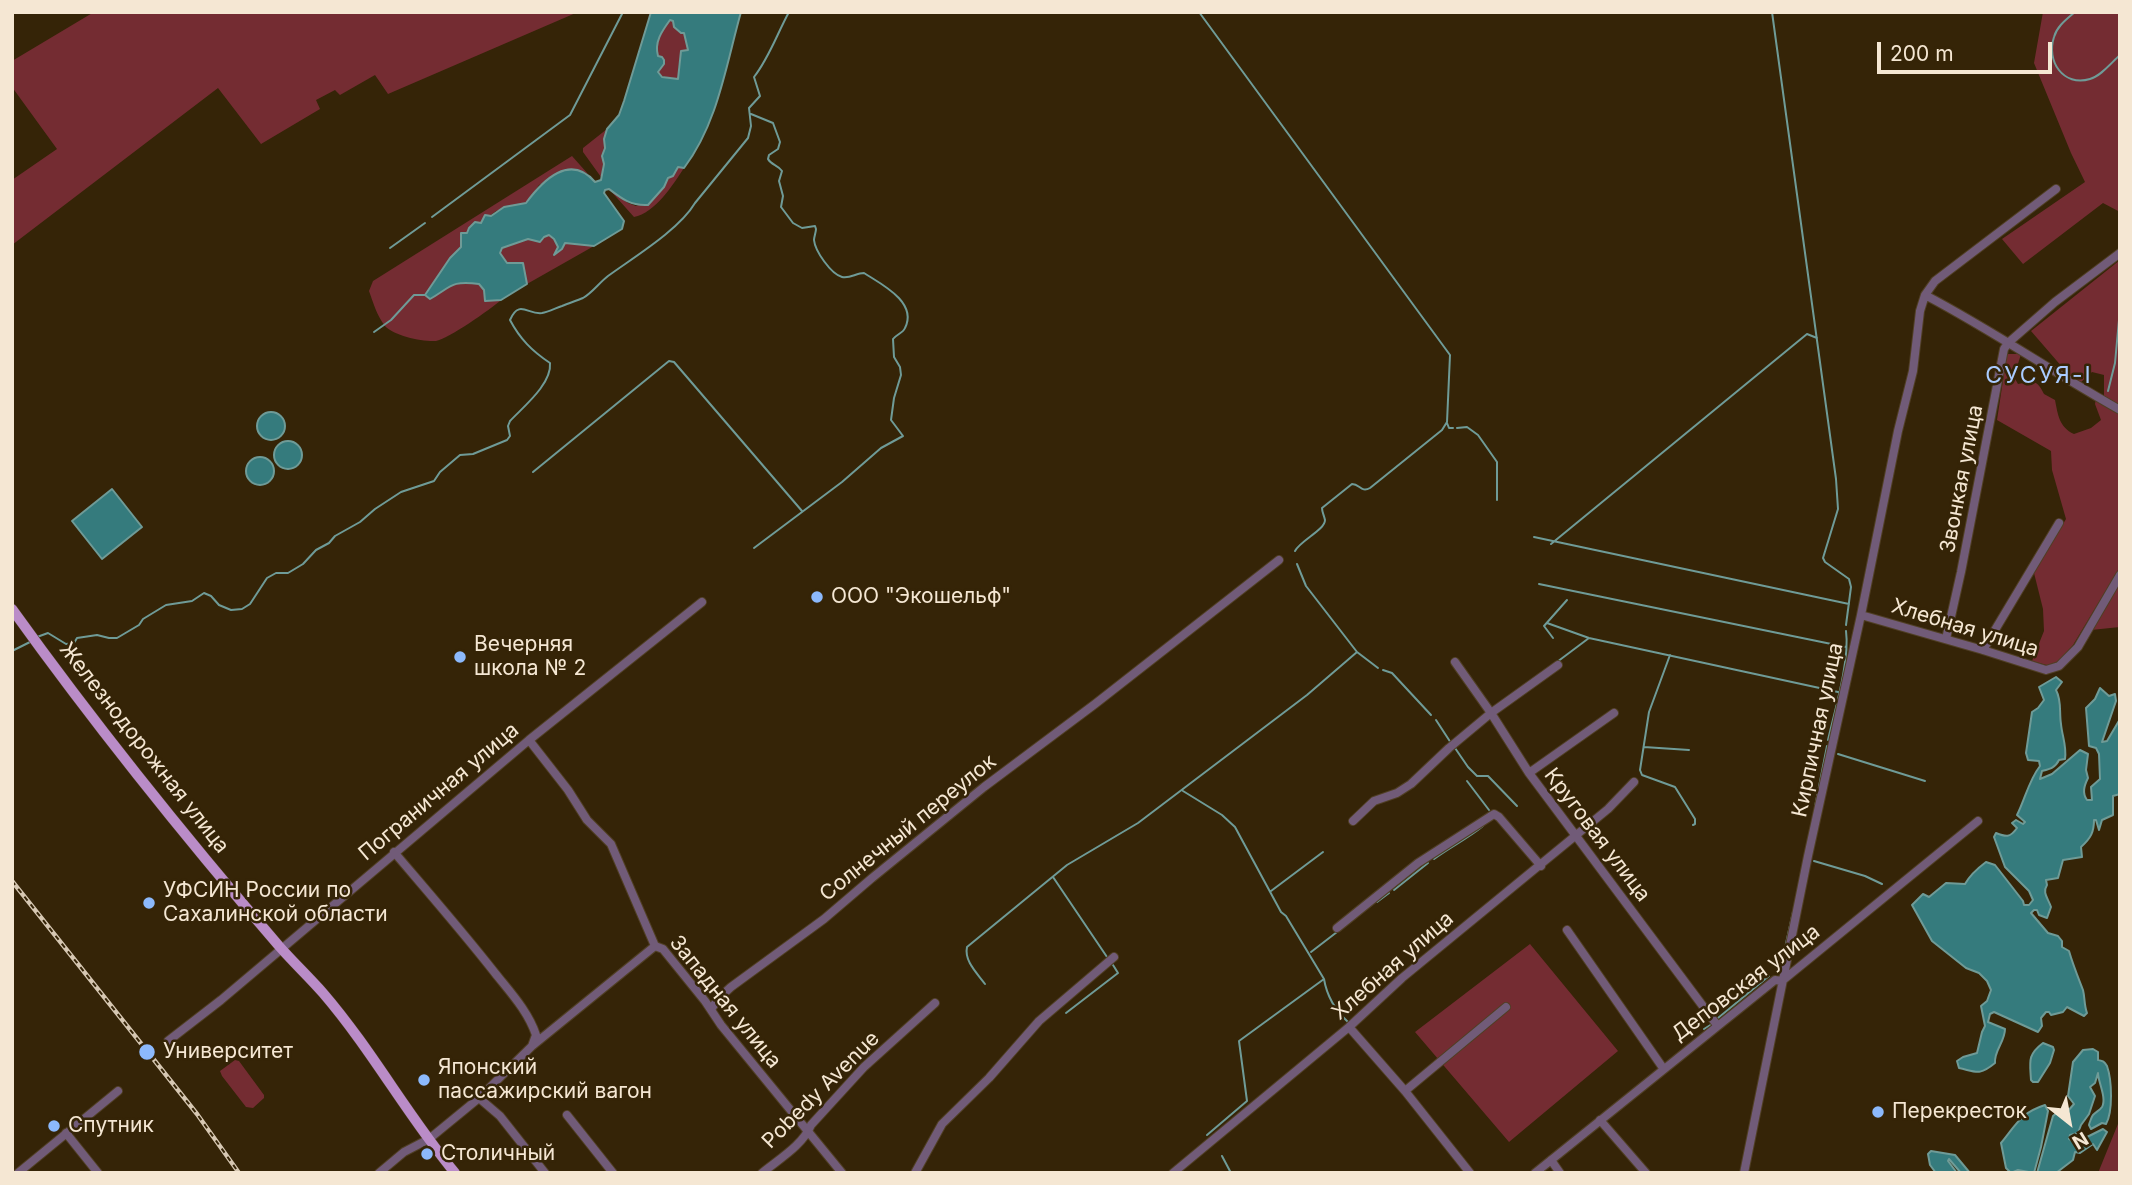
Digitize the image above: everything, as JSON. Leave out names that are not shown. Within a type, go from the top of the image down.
[{"type":"main road","name":"Железнодорожная улица","points":[[12,609],[162,806],[281,948],[323,993],[364,1045],[455,1173]]},
{"type":"street","points":[[2056,189],[1935,281],[1925,296],[1973,321],[2120,410]]},
{"type":"street","points":[[2008,342],[2120,253]]},
{"type":"street","name":"Кирпичная улица","points":[[1744,1173],[1782,981],[1913,370],[1920,311],[1925,296]]},
{"type":"street","name":"Звонкая улица","points":[[1946,639],[1962,572],[2004,349],[2008,342]]},
{"type":"street","points":[[1983,650],[2059,523]]},
{"type":"street","name":"Солнечный переулок","points":[[710,1009],[731,987],[824,919],[984,787],[1279,560]]},
{"type":"street","name":"Хлебная улица","points":[[1861,615],[2046,670],[2059,666],[2078,647],[2120,575]]},
{"type":"street","name":"Пограничная улица","points":[[168,1041],[528,740],[702,601]]},
{"type":"street","name":"Круговая улица","points":[[1455,662],[1575,837],[1717,1025]]},
{"type":"street","points":[[1353,821],[1374,801],[1397,793],[1411,784],[1491,713],[1558,665]]},
{"type":"street","points":[[1529,773],[1614,713]]},
{"type":"street","name":"Западная улица","points":[[528,740],[568,790],[587,820],[611,844],[655,946],[663,949],[721,1025],[842,1173]]},
{"type":"street","name":"Хлебная улица","points":[[1173,1173],[1349,1027],[1402,978],[1541,866],[1608,809],[1634,782]]},
{"type":"street","points":[[1337,928],[1418,863],[1494,814],[1541,866]]},
{"type":"street","name":"Деповская улица","points":[[1535,1173],[1774,980],[1782,981],[1978,821]]},
{"type":"street","points":[[394,852],[520,1004],[536,1035],[532,1046]]},
{"type":"street","points":[[1567,930],[1663,1068]]},
{"type":"street","points":[[379,1173],[404,1152],[429,1139],[479,1098],[532,1046],[655,946]]},
{"type":"street","points":[[915,1173],[942,1124],[989,1078],[1039,1021],[1114,957]]},
{"type":"street","name":"Pobedy Avenue","points":[[767,1171],[808,1133],[811,1125],[864,1067],[935,1003]]},
{"type":"street","points":[[1405,1091],[1506,1007]]},
{"type":"street","points":[[1349,1027],[1405,1091],[1470,1173]]},
{"type":"street","points":[[18,1173],[118,1091]]},
{"type":"street","points":[[479,1098],[500,1116],[545,1173]]},
{"type":"street","points":[[567,1115],[613,1173]]},
{"type":"street","points":[[1600,1121],[1646,1173]]},
{"type":"street","points":[[66,1133],[98,1173]]},
{"type":"street","points":[[1551,1160],[1560,1173]]},
{"type":"shaded area","points":[[94,12],[578,12],[388,94],[375,75],[340,95],[335,90],[316,100],[320,109],[261,144],[218,88],[12,245],[12,180],[57,149],[12,87],[12,61]]},
{"type":"shaded area","points":[[2043,12],[2120,12],[2120,212],[2103,203],[2023,264],[2002,239],[2085,182],[2034,63]]},
{"type":"shaded area","points":[[670,19],[684,33],[688,51],[679,62],[678,79],[661,76],[658,68],[657,46]]},
{"type":"shaded area","points":[[607,129],[601,177],[583,152],[583,148]]},
{"type":"shaded area","points":[[572,156],[588,174],[577,169],[539,185],[526,204],[496,211],[467,233],[461,233],[461,247],[450,258],[425,296],[437,294],[451,284],[467,283],[479,284],[484,290],[485,301],[501,300],[459,330],[436,341],[409,338],[385,326],[369,291],[373,281]]},
{"type":"shaded area","points":[[678,167],[684,168],[663,197],[649,210],[634,217],[609,189],[636,206],[659,193]]},
{"type":"shaded area","points":[[549,235],[558,247],[556,252],[563,249],[565,243],[594,246],[527,284],[523,263],[507,263],[500,253],[502,248]]},
{"type":"shaded area","points":[[2120,260],[2120,405],[2104,396],[2104,375],[2092,372],[2081,382],[2067,376],[2031,331]]},
{"type":"shaded area","points":[[2007,354],[2021,354],[2014,377],[2018,384],[2037,383],[2044,394],[2055,400],[2062,424],[2074,434],[2091,428],[2101,420],[2095,404],[2096,398],[2120,412],[2120,567],[2073,645],[2057,663],[2050,666],[2032,661],[2044,631],[2043,609],[2034,573],[2066,519],[2052,470],[2051,451],[1997,420]]},
{"type":"shaded area","points":[[2120,580],[2120,627],[2091,630]]},
{"type":"shaded area","points":[[1530,944],[1618,1051],[1509,1142],[1415,1032]]},
{"type":"shaded area","points":[[235,1060],[239,1061],[264,1095],[253,1108],[246,1107],[220,1071]]},
{"type":"shaded area","points":[[2120,1119],[2120,1173],[2098,1173]]},
{"type":"water","points":[[651,12],[741,12],[713,113],[696,151],[684,168],[678,167],[648,205],[632,203],[609,189],[605,190],[604,193],[624,221],[622,229],[594,246],[565,243],[554,255],[558,247],[549,235],[540,242],[528,239],[502,248],[500,253],[507,263],[523,263],[527,284],[501,300],[485,301],[484,290],[479,284],[470,283],[452,286],[430,299],[425,295],[450,258],[461,247],[461,233],[467,233],[475,222],[481,223],[485,215],[491,216],[504,207],[526,203],[540,186],[567,170],[586,174],[595,182],[601,180],[604,139],[624,101]],"holes":[[[670,20],[673,21],[674,27],[684,33],[688,50],[681,51],[678,79],[662,77],[658,72],[664,64],[662,57],[658,56],[658,41]]]},
{"type":"water","points":[[271,412],[281,416],[285,426],[281,436],[271,440],[261,436],[257,426],[261,416]]},
{"type":"water","points":[[288,441],[298,445],[302,455],[298,465],[288,469],[278,465],[274,455],[278,445]]},
{"type":"water","points":[[260,457],[270,461],[274,471],[270,481],[260,485],[250,481],[246,471],[250,461]]},
{"type":"water","points":[[112,489],[142,527],[102,559],[72,521]]},
{"type":"water","points":[[2056,677],[2062,682],[2056,690],[2060,702],[2065,759],[2042,771],[2040,779],[2052,774],[2080,750],[2088,754],[2088,778],[2084,792],[2087,800],[2092,800],[2091,787],[2100,779],[2099,754],[2096,748],[2089,746],[2086,708],[2095,699],[2100,688],[2109,696],[2115,694],[2116,701],[2102,742],[2107,741],[2120,719],[2120,794],[2113,796],[2113,815],[2102,820],[2099,830],[2094,820],[2091,835],[2081,847],[2082,857],[2063,860],[2058,878],[2046,880],[2045,893],[2051,907],[2047,918],[2039,915],[2037,910],[2031,913],[2048,933],[2058,936],[2062,947],[2069,951],[2083,990],[2087,1013],[2084,1016],[2067,1007],[2063,1012],[2051,1015],[2046,1012],[2041,1018],[2042,1026],[2038,1032],[1994,1012],[1990,1014],[1988,1022],[2005,1029],[1995,1063],[1985,1070],[1970,1071],[1959,1068],[1957,1061],[1977,1053],[1985,1026],[1981,1006],[1987,1001],[1991,990],[1979,973],[1966,968],[1932,941],[1912,905],[1923,894],[1929,897],[1946,883],[1965,884],[1986,862],[1995,865],[2024,905],[2029,905],[2033,900],[2029,891],[2005,867],[1994,837],[1996,833],[2005,836],[2012,834],[2017,828],[2012,823],[2016,820],[2023,824],[2025,822],[2017,815],[2040,766],[2039,761],[2028,760],[2026,753],[2032,712],[2044,700],[2039,687]]},
{"type":"water","points":[[2043,1043],[2054,1050],[2050,1063],[2038,1082],[2033,1082],[2031,1059],[2034,1051]]},
{"type":"water","points":[[2093,1049],[2098,1052],[2098,1060],[2105,1063],[2109,1072],[2110,1112],[2106,1124],[2102,1123],[2091,1129],[2089,1125],[2093,1116],[2103,1103],[2098,1073],[2095,1083],[2090,1087],[2095,1096],[2089,1114],[2078,1133],[2070,1135],[2069,1139],[2075,1143],[2103,1129],[2107,1132],[2097,1150],[2093,1144],[2080,1153],[2075,1152],[2073,1160],[2056,1173],[2037,1173],[2053,1116],[2060,1110],[2067,1112],[2074,1104],[2068,1096],[2073,1062],[2083,1050]]},
{"type":"water","points":[[2045,1105],[2048,1111],[2034,1173],[2018,1170],[2011,1173],[2006,1168],[2001,1143],[2024,1116]]},
{"type":"water","points":[[1931,1151],[1955,1155],[1970,1173],[1961,1173],[1949,1159],[1957,1173],[1936,1173],[1930,1165],[1928,1154]]},
{"type":"waterway","points":[[432,217],[570,115],[623,12]]},
{"type":"waterway","points":[[37,637],[48,633],[66,644],[74,643],[77,638],[97,635],[117,638],[166,605],[192,601],[204,593],[219,605],[231,610],[242,609],[250,604],[267,578],[276,573],[288,573],[303,564],[335,536],[360,522],[401,492],[434,481],[440,472],[460,455],[473,454],[507,440],[510,436],[510,421],[542,387],[550,363],[518,333],[510,320],[513,314],[520,309],[544,312],[583,298],[667,233],[688,213],[748,138],[751,126],[749,108],[760,96],[754,77],[769,54],[789,12]]},
{"type":"waterway","points":[[1199,12],[1450,355],[1447,422],[1442,430],[1370,488],[1352,484],[1322,508],[1324,524],[1295,551]]},
{"type":"waterway","points":[[1772,12],[1836,479],[1838,509],[1823,558],[1849,579],[1851,587],[1846,625]]},
{"type":"waterway","points":[[2075,12],[2057,29],[2052,46],[2055,63],[2065,76],[2080,80],[2090,79],[2120,55]]},
{"type":"waterway","points":[[751,114],[773,123],[780,142],[778,149],[769,155],[768,159],[782,171],[779,181],[783,196],[781,207],[793,223],[802,228],[815,226],[815,245],[833,272],[842,277],[864,273],[896,295],[902,302],[908,319],[904,330],[893,339],[894,357],[901,375],[891,420],[903,436],[881,448],[842,482],[754,548]]},
{"type":"waterway","points":[[390,248],[425,223]]},
{"type":"waterway","points":[[374,332],[391,320],[414,295],[425,295]]},
{"type":"waterway","points":[[2108,391],[2115,363],[2120,309]]},
{"type":"waterway","points":[[1551,544],[1807,334],[1817,338]]},
{"type":"waterway","points":[[533,472],[669,361],[674,362],[802,511]]},
{"type":"waterway","points":[[1447,423],[1449,428],[1453,428]]},
{"type":"waterway","points":[[1457,428],[1467,427],[1478,435],[1497,462],[1497,500]]},
{"type":"waterway","points":[[1534,537],[1849,604]]},
{"type":"waterway","points":[[985,984],[969,962],[967,947],[1067,865],[1138,823],[1307,695],[1357,652],[1306,586],[1297,564]]},
{"type":"waterway","points":[[1539,584],[1846,647]]},
{"type":"waterway","points":[[1553,638],[1544,626],[1567,600]]},
{"type":"waterway","points":[[1547,623],[1589,638],[1838,692]]},
{"type":"waterway","points":[[1828,740],[1844,670],[1846,631]]},
{"type":"waterway","points":[[1557,662],[1589,638]]},
{"type":"waterway","points":[[12,651],[30,642]]},
{"type":"waterway","points":[[1357,652],[1378,668]]},
{"type":"waterway","points":[[1670,655],[1649,712],[1640,770],[1642,775],[1675,787],[1695,819],[1693,825]]},
{"type":"waterway","points":[[1383,670],[1392,673],[1431,715]]},
{"type":"waterway","points":[[1436,720],[1451,743]]},
{"type":"waterway","points":[[1815,807],[1827,746]]},
{"type":"waterway","points":[[1644,747],[1689,750]]},
{"type":"waterway","points":[[1455,748],[1477,776],[1488,776],[1517,806]]},
{"type":"waterway","points":[[1838,754],[1925,781]]},
{"type":"waterway","points":[[1467,781],[1489,810]]},
{"type":"waterway","points":[[1183,791],[1222,815],[1235,827],[1281,912],[1324,979],[1239,1041],[1247,1101],[1207,1135]]},
{"type":"waterway","points":[[1434,859],[1483,826]]},
{"type":"waterway","points":[[1271,891],[1323,852]]},
{"type":"waterway","points":[[1814,861],[1865,876],[1882,884]]},
{"type":"waterway","points":[[1394,890],[1428,863]]},
{"type":"waterway","points":[[1053,877],[1107,957]]},
{"type":"waterway","points":[[1377,902],[1389,893]]},
{"type":"waterway","points":[[1781,966],[1793,912]]},
{"type":"waterway","points":[[1311,952],[1337,932]]},
{"type":"waterway","points":[[1066,1013],[1118,973],[1113,965]]},
{"type":"waterway","points":[[1718,1018],[1769,976]]},
{"type":"waterway","points":[[1324,979],[1332,1003],[1348,1022]]},
{"type":"waterway","points":[[1704,1029],[1712,1024]]},
{"type":"waterway","points":[[1222,1156],[1231,1173]]},
{"type":"railway","points":[[12,881],[197,1114],[239,1173]]},
{"type":"place","name":"ООО \"Экошельф\"","points":[[817,597]]},
{"type":"place","name":"Вечерняя школа № 2","points":[[460,657]]},
{"type":"place","name":"УФСИН России по Сахалинской области","points":[[149,903]]},
{"type":"place","name":"Университет","points":[[147,1052]]},
{"type":"place","name":"Японский пассажирский вагон","points":[[424,1080]]},
{"type":"place","name":"Перекресток","points":[[1878,1112]]},
{"type":"place","name":"Спутник","points":[[54,1126]]},
{"type":"place","name":"Столичный","points":[[427,1154]]},
{"type":"district","name":"СУСУЯ-I","points":[[2039,376]]}]
